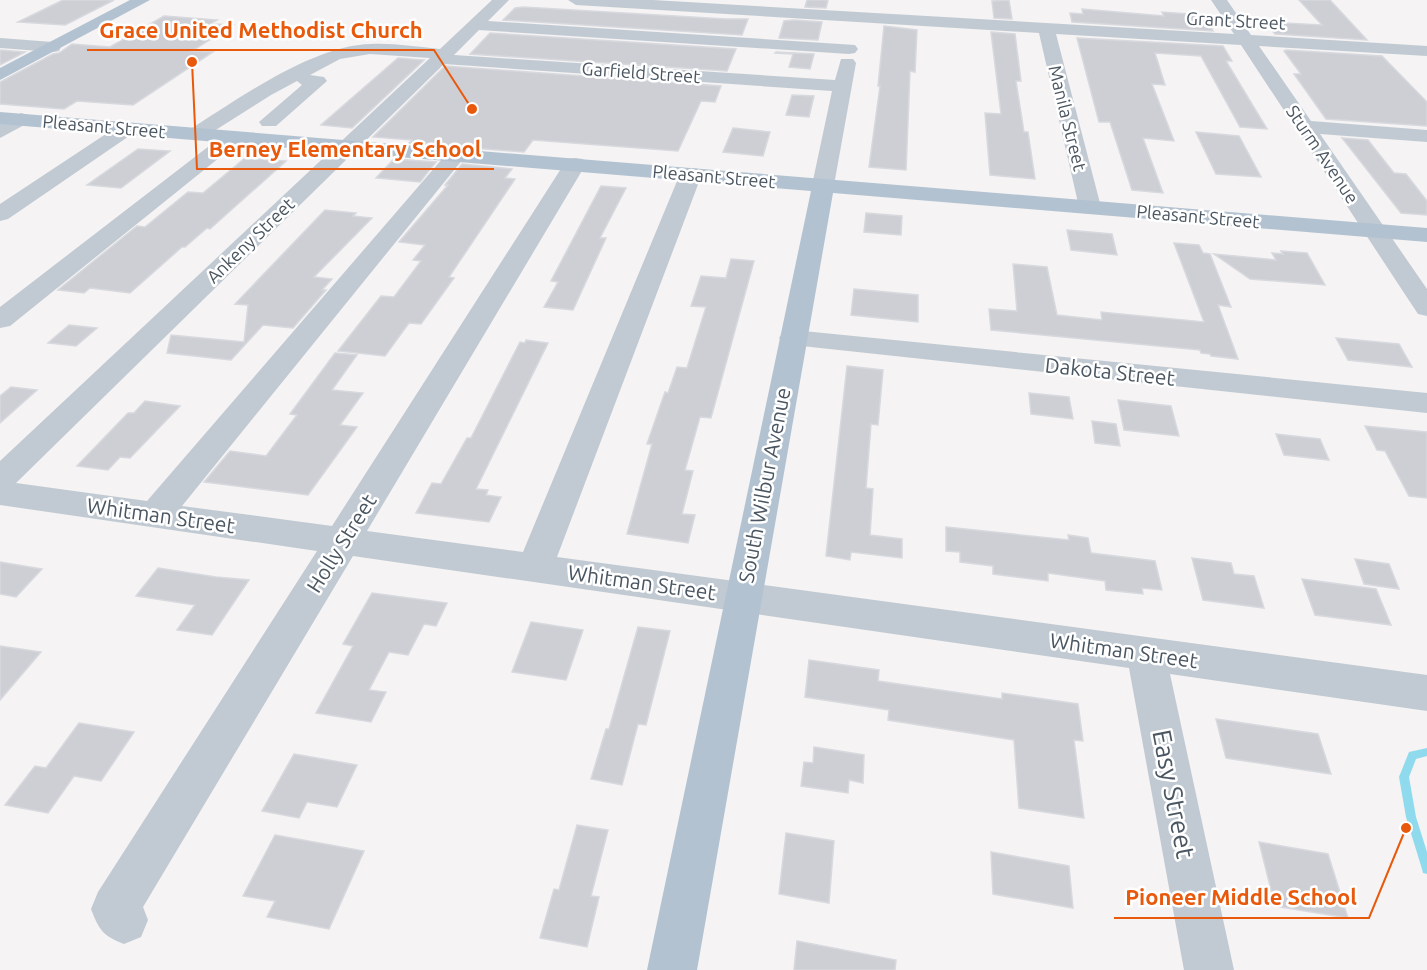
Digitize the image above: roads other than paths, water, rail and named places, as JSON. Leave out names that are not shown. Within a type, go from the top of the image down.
[{"type":"main road","points":[[0,75],[142,0]]},
{"type":"main road","name":"Pleasant Street","points":[[11,118],[1427,235]]},
{"type":"main road","name":"South Wilbur Avenue","points":[[672,970],[742,596],[824,185]]},
{"type":"street","name":"Ankeny Street","points":[[0,480],[501,0]]},
{"type":"street","name":"Grant Street","points":[[576,0],[858,8],[1046,28],[1427,51]]},
{"type":"street","name":"Sturm Avenue","points":[[1218,0],[1427,308]]},
{"type":"street","name":"South Wilbur Avenue","points":[[824,185],[858,8]]},
{"type":"street","points":[[476,25],[849,49]]},
{"type":"street","name":"Manila Street","points":[[1046,28],[1090,207]]},
{"type":"street","points":[[0,43],[53,47]]},
{"type":"street","name":"Garfield Street","points":[[196,134],[286,79],[325,59],[346,52],[370,49],[843,86]]},
{"type":"street","points":[[269,122],[318,81],[286,79]]},
{"type":"street","points":[[0,132],[11,118]]},
{"type":"street","points":[[1305,127],[1427,136]]},
{"type":"street","points":[[0,214],[128,128]]},
{"type":"street","points":[[0,320],[233,137]]},
{"type":"street","points":[[156,514],[456,155]]},
{"type":"street","name":"Holly Street","points":[[124,920],[115,909],[575,164]]},
{"type":"street","points":[[535,567],[691,174]]},
{"type":"street","name":"Dakota Street","points":[[792,338],[1427,403]]},
{"type":"street","name":"Whitman Street","points":[[0,493],[1427,693]]},
{"type":"street","name":"Easy Street","points":[[1146,653],[1209,970]]},
{"type":"waterway","points":[[1427,752],[1412,755],[1404,777],[1411,817],[1427,869]]},
{"type":"place","name":"Berney Elementary School","points":[[192,62]]},
{"type":"place","name":"Grace United Methodist Church","points":[[472,109]]},
{"type":"place","name":"Pioneer Middle School","points":[[1406,828]]}]
